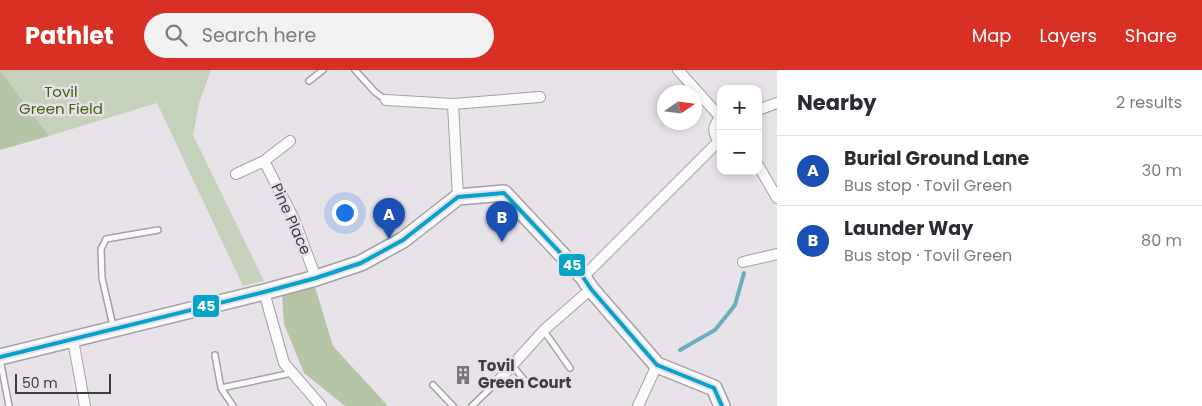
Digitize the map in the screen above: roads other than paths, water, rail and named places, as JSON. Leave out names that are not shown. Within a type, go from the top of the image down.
[{"type":"street","points":[[678,70],[717,114]]},
{"type":"street","points":[[386,100],[452,104],[540,97]]},
{"type":"street","points":[[762,109],[777,103]]},
{"type":"street","points":[[452,104],[458,197]]},
{"type":"street","points":[[717,121],[714,129],[717,139]]},
{"type":"street","points":[[236,174],[264,161],[290,141]]},
{"type":"street","points":[[498,380],[717,145]]},
{"type":"street","name":"Pine Place","points":[[264,161],[294,219],[316,278]]},
{"type":"street","points":[[762,172],[777,198]]},
{"type":"street","points":[[0,358],[316,278],[361,263],[403,240],[458,197],[504,193],[587,283],[657,365],[714,388],[722,406]]},
{"type":"street","points":[[743,262],[777,254]]},
{"type":"street","points":[[264,292],[284,363],[321,406]]},
{"type":"street","points":[[73,340],[85,406]]},
{"type":"street","points":[[638,406],[657,365]]},
{"type":"lane","points":[[309,81],[323,70]]},
{"type":"lane","points":[[355,70],[375,92],[386,100]]},
{"type":"lane","points":[[114,329],[102,278],[100,249],[106,239],[158,230]]},
{"type":"lane","points":[[544,330],[570,368]]},
{"type":"lane","points":[[215,355],[221,388],[233,406]]},
{"type":"lane","points":[[0,358],[9,406]]},
{"type":"lane","points":[[512,365],[525,381]]},
{"type":"lane","points":[[221,388],[292,373]]},
{"type":"lane","points":[[472,406],[498,380]]},
{"type":"lane","points":[[433,386],[453,406]]},
{"type":"waterway","points":[[680,350],[715,330],[735,305],[744,273]]},
{"type":"place","name":"Burial Ground Lane","points":[[389,239]]},
{"type":"place","name":"Launder Way","points":[[502,242]]},
{"type":"place","name":"Tovil Green Court","points":[[463,375]]},
{"type":"park label","name":"Tovil Green Field","points":[[61,100]]}]
